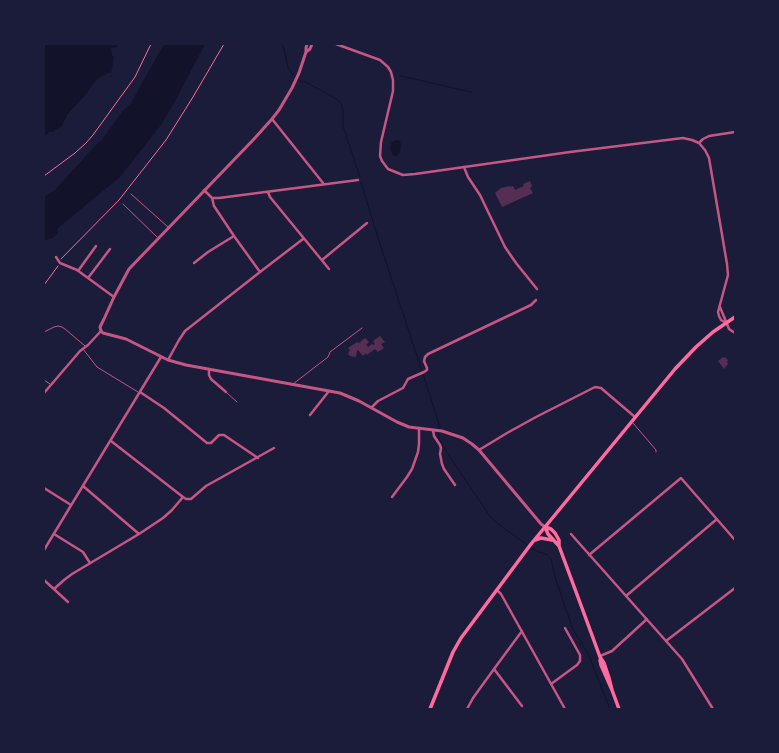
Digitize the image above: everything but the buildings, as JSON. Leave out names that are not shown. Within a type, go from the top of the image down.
[{"type":"main road","points":[[430,709],[449,662],[461,638],[532,542],[669,376],[696,347],[713,332],[735,317]]},
{"type":"main road","points":[[545,527],[547,532],[559,546]]},
{"type":"main road","points":[[545,527],[555,533],[559,540],[559,546],[600,657],[601,665],[619,709]]},
{"type":"main road","points":[[532,542],[541,538],[553,540]]},
{"type":"street","points":[[44,393],[101,329],[114,297],[129,269],[272,119],[288,97],[296,80],[306,52],[307,44]]},
{"type":"street","points":[[306,52],[310,49],[312,44]]},
{"type":"street","points":[[336,44],[380,60],[391,72],[393,80],[392,91],[380,152],[384,165],[394,172],[415,174],[683,138],[699,143],[709,158],[727,264],[728,275],[720,307],[726,323],[735,333]]},
{"type":"street","points":[[272,119],[323,184]]},
{"type":"street","points":[[699,143],[709,136],[735,132]]},
{"type":"street","points":[[464,167],[468,177],[480,194],[505,247],[516,264],[537,289]]},
{"type":"street","points":[[212,198],[358,180]]},
{"type":"street","points":[[204,190],[212,198],[214,206],[260,272]]},
{"type":"street","points":[[268,192],[270,198],[329,269]]},
{"type":"street","points":[[322,260],[367,222]]},
{"type":"street","points":[[194,263],[208,252],[234,236]]},
{"type":"street","points":[[168,360],[185,331],[303,239]]},
{"type":"street","points":[[78,271],[96,246]]},
{"type":"street","points":[[88,278],[110,249]]},
{"type":"street","points":[[56,257],[60,263],[78,271],[114,297]]},
{"type":"street","points":[[372,407],[378,401],[403,388],[408,379],[423,373],[426,370],[424,361],[425,357],[428,354],[531,304],[536,300]]},
{"type":"street","points":[[101,329],[106,334],[126,339],[168,360],[186,365],[330,391],[350,397],[372,407],[397,422],[409,427],[442,431],[464,438],[479,450],[545,527]]},
{"type":"street","points":[[44,550],[162,356]]},
{"type":"street","points":[[209,369],[211,380],[226,392]]},
{"type":"street","points":[[479,450],[524,423],[595,387],[601,388],[635,417]]},
{"type":"street","points":[[310,415],[330,391]]},
{"type":"street","points":[[140,393],[164,408],[207,443],[211,443],[219,435],[224,435],[258,458]]},
{"type":"street","points":[[392,497],[408,478],[412,469],[418,452],[419,429]]},
{"type":"street","points":[[435,430],[434,436],[441,448],[440,460],[444,469],[455,485]]},
{"type":"street","points":[[110,441],[186,499],[191,499],[206,486],[274,448]]},
{"type":"street","points":[[589,555],[681,478],[735,540]]},
{"type":"street","points":[[83,486],[139,534]]},
{"type":"street","points":[[44,488],[71,504]]},
{"type":"street","points":[[54,589],[64,580],[90,563],[163,518],[172,510],[183,496]]},
{"type":"street","points":[[626,596],[717,519]]},
{"type":"street","points":[[54,534],[83,552],[90,563]]},
{"type":"street","points":[[572,534],[682,659],[713,709]]},
{"type":"street","points":[[44,580],[68,602]]},
{"type":"street","points":[[666,640],[735,588]]},
{"type":"street","points":[[497,589],[565,709]]},
{"type":"street","points":[[600,657],[612,651],[647,619]]},
{"type":"street","points":[[551,684],[577,665],[580,661],[580,654],[565,628]]},
{"type":"street","points":[[467,709],[473,698],[522,632]]},
{"type":"street","points":[[494,669],[522,706]]},
{"type":"lane","points":[[131,194],[169,228]]},
{"type":"lane","points":[[123,204],[158,238]]},
{"type":"lane","points":[[44,332],[54,327],[62,327],[86,346]]},
{"type":"lane","points":[[292,384],[328,357],[330,352],[362,328]]},
{"type":"lane","points":[[83,349],[97,367],[140,393]]},
{"type":"lane","points":[[44,380],[51,386]]},
{"type":"lane","points":[[226,392],[238,402]]},
{"type":"lane","points":[[631,422],[656,450],[656,452]]},
{"type":"path","points":[[44,176],[75,153],[93,134],[135,77],[151,44]]},
{"type":"path","points":[[44,285],[58,267],[62,257],[105,216],[166,140],[193,98],[224,44]]},
{"type":"shaded area","points":[[44,44],[118,44],[117,47],[111,48],[112,55],[114,57],[111,73],[97,79],[87,93],[67,115],[62,126],[53,132],[49,132],[44,138]]},
{"type":"shaded area","points":[[164,44],[205,44],[161,125],[120,177],[58,228],[58,234],[46,240],[44,238],[44,197],[55,190],[102,140],[122,112],[131,103]]},
{"type":"shaded area","points":[[396,140],[400,141],[401,146],[400,152],[396,157],[393,155],[390,147],[392,142]]},
{"type":"waterway","points":[[281,44],[284,49],[288,68],[293,75],[300,81],[307,83],[337,99],[341,104],[343,109],[343,126],[360,177]]},
{"type":"waterway","points":[[401,76],[471,92]]},
{"type":"waterway","points":[[361,182],[422,371]]},
{"type":"waterway","points":[[423,374],[439,424],[439,439],[446,451],[491,518],[529,546]]},
{"type":"waterway","points":[[531,548],[546,554],[551,559],[555,577],[573,629],[589,656],[610,709]]}]
